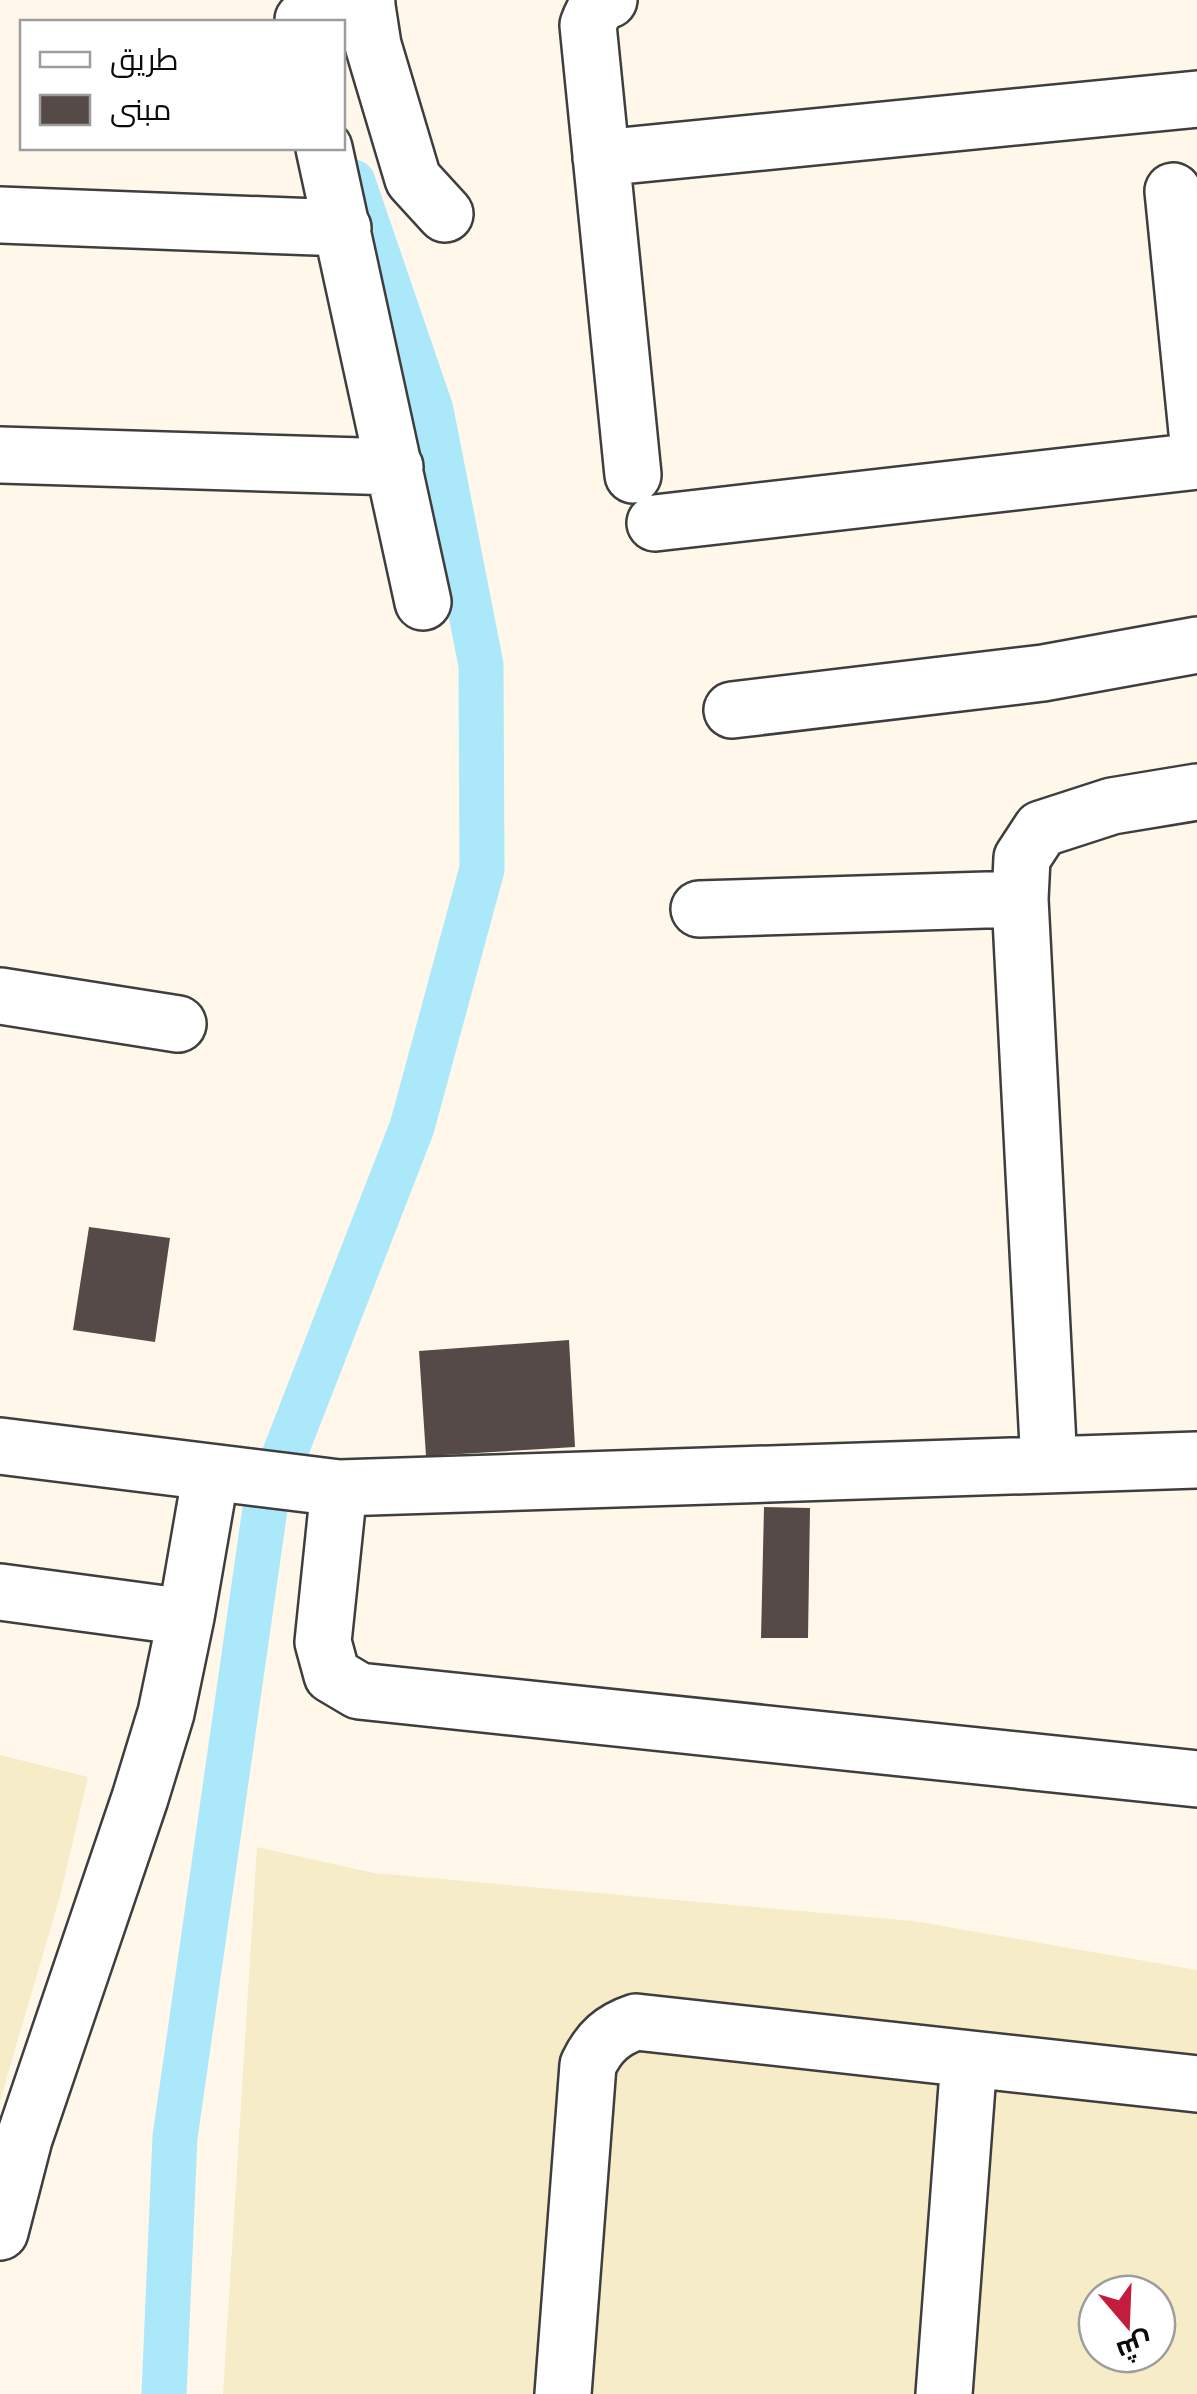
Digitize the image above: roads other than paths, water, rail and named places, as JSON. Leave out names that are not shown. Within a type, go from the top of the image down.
[{"type":"street","points":[[608,0],[592,12],[588,26],[644,499],[1197,461]]},
{"type":"street","points":[[303,20],[366,2],[372,45],[413,179],[445,214]]},
{"type":"street","points":[[601,158],[1197,99]]},
{"type":"street","points":[[324,150],[424,602]]},
{"type":"street","points":[[1174,190],[1197,432]]},
{"type":"street","points":[[0,215],[343,228]]},
{"type":"street","points":[[0,455],[394,467]]},
{"type":"street","points":[[732,710],[1043,674],[1197,645]]},
{"type":"street","points":[[1049,1465],[1020,900],[1022,858],[1040,828],[1112,806],[1197,792]]},
{"type":"street","points":[[699,909],[1020,900]]},
{"type":"street","points":[[0,996],[178,1024]]},
{"type":"street","points":[[0,1446],[339,1488],[1197,1460]]},
{"type":"street","points":[[0,2232],[24,2139],[166,1713],[221,1473]]},
{"type":"street","points":[[339,1488],[322,1642],[332,1674],[359,1691],[1197,1778]]},
{"type":"street","points":[[0,1592],[186,1617]]},
{"type":"street","points":[[563,2394],[588,2064],[606,2036],[620,2028],[636,2022],[1197,2084]]},
{"type":"street","points":[[944,2394],[969,2059]]},
{"type":"waterway","points":[[164,2394],[175,2137],[266,1502],[412,1127],[482,869],[481,665],[431,410],[353,182]]}]
